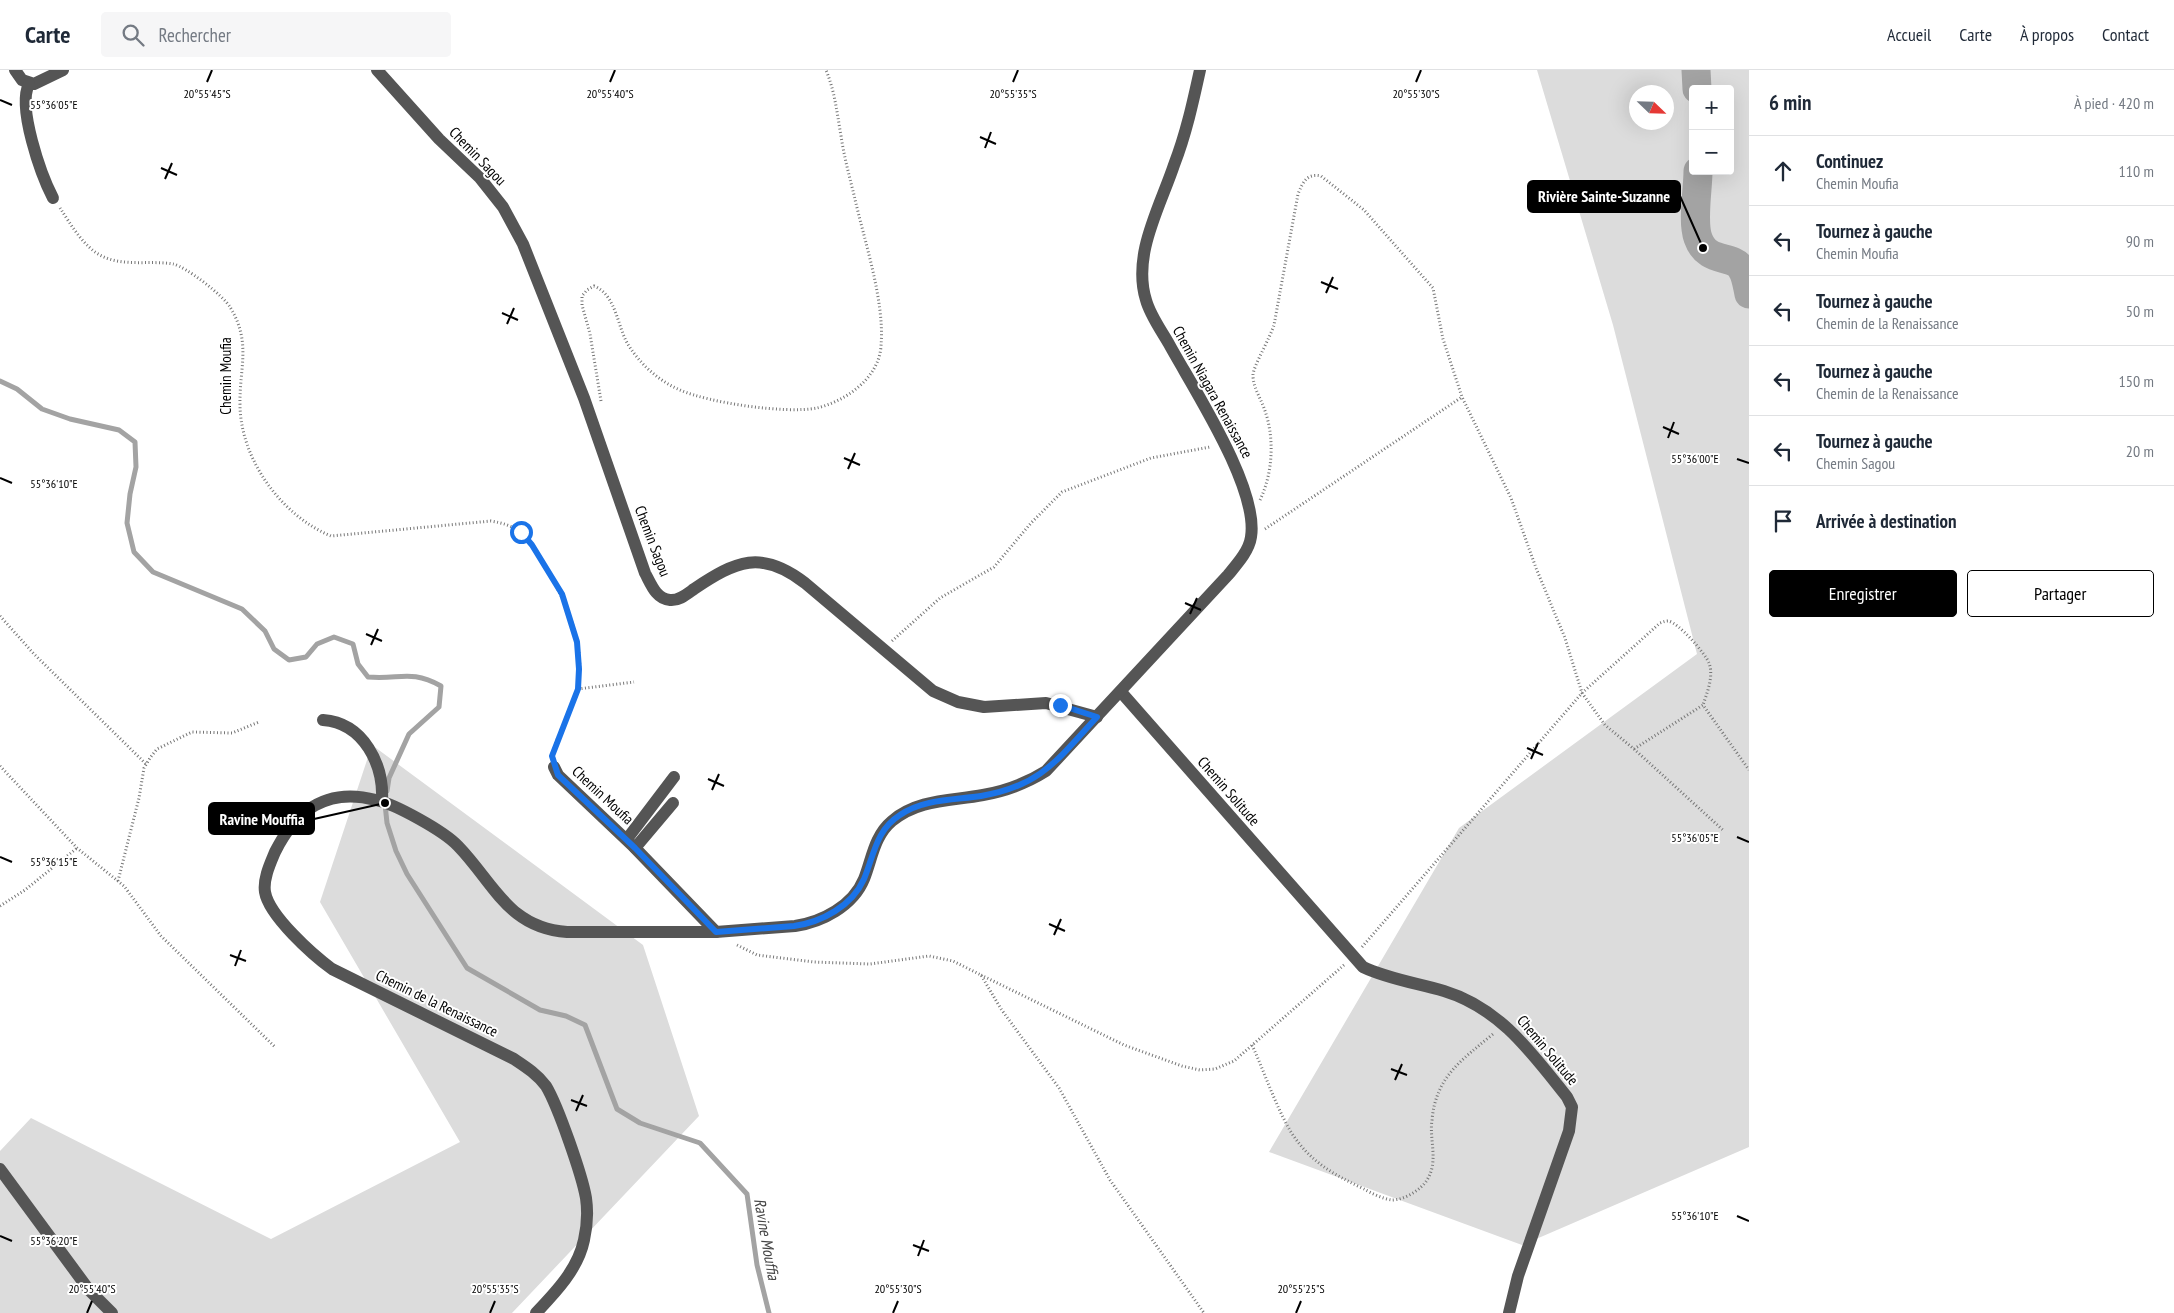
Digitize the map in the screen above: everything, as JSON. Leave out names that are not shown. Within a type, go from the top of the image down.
[{"type":"street","points":[[15,70],[22,80],[29,84],[34,84],[63,70]]},
{"type":"street","name":"Chemin Sagou","points":[[377,70],[438,139],[480,178],[503,207],[523,244],[584,398],[645,573],[658,594],[670,600],[676,600],[736,564],[764,563],[779,567],[805,583],[933,691],[958,702],[984,706],[1046,703],[1097,717]]},
{"type":"street","name":"Chemin Niagara Renaissance","points":[[1121,692],[1241,560],[1252,538],[1252,519],[1242,483],[1225,444],[1146,302],[1142,274],[1153,222],[1191,113],[1200,70]]},
{"type":"street","points":[[29,84],[25,98],[35,155],[53,198]]},
{"type":"street","name":"Chemin de la Renaissance","points":[[536,1313],[559,1290],[572,1268],[584,1241],[587,1214],[580,1178],[553,1100],[535,1073],[514,1059],[332,968],[319,960],[284,923],[272,908],[265,892],[266,876],[281,840],[303,812],[314,804],[337,798],[364,798],[382,802],[438,831],[456,844],[507,906],[536,926],[567,932],[716,932],[794,926],[807,924],[828,916],[851,899],[859,889],[880,836],[890,823],[901,814],[919,805],[1009,789],[1035,778],[1046,771],[1121,692]]},
{"type":"street","name":"Chemin Solitude","points":[[1121,692],[1353,958],[1363,967],[1374,972],[1446,991],[1488,1010],[1505,1024],[1567,1097],[1572,1107],[1572,1118],[1518,1276],[1508,1313]]},
{"type":"street","points":[[323,720],[336,721],[354,731],[366,747],[381,773],[382,802]]},
{"type":"street","name":"Chemin Moufia","points":[[554,767],[558,775],[631,843],[716,932]]},
{"type":"street","name":"Chemin Moufia","points":[[631,843],[674,777]]},
{"type":"street","name":"Chemin Moufia","points":[[631,843],[673,803]]},
{"type":"street","points":[[0,1169],[89,1290],[112,1313]]},
{"type":"path","points":[[601,410],[601,392],[582,305],[582,296],[594,286],[609,298],[628,345],[656,376],[679,390],[709,400],[748,406],[817,408],[848,395],[874,369],[881,348],[881,312],[841,137],[834,90],[826,70]]},
{"type":"path","points":[[1252,519],[1268,479],[1271,462],[1268,426],[1254,384],[1253,373],[1268,344],[1274,325],[1296,204],[1306,178],[1314,175],[1321,176],[1364,210],[1432,288],[1443,339],[1462,397],[1511,498],[1536,568],[1565,638],[1582,693],[1605,725],[1634,748],[1724,831]]},
{"type":"path","name":"Chemin Moufia","points":[[53,198],[85,241],[100,256],[117,262],[176,265],[210,286],[229,304],[243,336],[244,362],[240,404],[241,431],[251,455],[289,510],[317,530],[331,536],[491,521],[507,524],[521,532],[532,545],[562,594],[577,642],[578,689],[568,720],[554,746],[552,756],[554,767]]},
{"type":"path","points":[[1252,538],[1462,397]]},
{"type":"path","points":[[883,650],[940,598],[994,566],[1031,523],[1062,492],[1151,458],[1225,444]]},
{"type":"path","points":[[0,616],[34,654],[146,764]]},
{"type":"path","points":[[716,932],[757,954],[814,962],[870,964],[929,956],[953,961],[1124,1045],[1182,1066],[1200,1070],[1215,1069],[1234,1061],[1353,958],[1582,693],[1660,622],[1668,621],[1676,624],[1689,636],[1709,663],[1710,683],[1703,705],[1634,748]]},
{"type":"path","points":[[578,689],[634,682]]},
{"type":"path","points":[[1703,705],[1749,770]]},
{"type":"path","points":[[118,882],[146,764],[158,749],[192,732],[232,733],[259,722]]},
{"type":"path","points":[[0,766],[77,848],[118,882],[161,936],[275,1047]]},
{"type":"path","points":[[0,906],[25,890],[77,848]]},
{"type":"path","points":[[981,975],[1001,1009],[1059,1088],[1110,1180],[1204,1313]]},
{"type":"path","points":[[1252,1045],[1290,1131],[1306,1152],[1326,1170],[1372,1193],[1392,1200],[1412,1194],[1427,1180],[1434,1163],[1432,1121],[1438,1094],[1447,1075],[1505,1024]]},
{"type":"shaded area","points":[[1537,70],[1749,70],[1749,1147],[1522,1245],[1269,1152],[1459,828],[1697,654],[1613,325]]},
{"type":"shaded area","points":[[372,745],[643,945],[699,1116],[512,1313],[0,1313],[0,1151],[31,1118],[271,1239],[460,1142],[320,902]]},
{"type":"waterway","points":[[1696,70],[1697,85]]},
{"type":"waterway","points":[[1698,175],[1695,214],[1698,238],[1707,252],[1732,261],[1741,268],[1749,294]]},
{"type":"waterway","name":"Ravine Mouffia","points":[[0,381],[17,389],[42,409],[70,419],[119,430],[135,442],[136,467],[130,494],[127,523],[134,552],[153,572],[242,609],[265,631],[274,649],[289,660],[306,657],[317,644],[334,637],[353,644],[358,664],[368,677],[413,676],[441,686],[439,707],[409,734],[389,778],[387,791]]},
{"type":"waterway","name":"Ravine Mouffia","points":[[385,804],[387,823],[396,851],[407,874],[467,968],[540,1010],[566,1016],[585,1025],[617,1109],[640,1123],[700,1143],[747,1194],[757,1265],[769,1313]]},
{"type":"place","name":"Rivière Sainte-Suzanne","points":[[1703,248]]},
{"type":"place","name":"Ravine Mouffia","points":[[385,803]]},
{"type":"route","points":[[521,532],[532,545],[562,594],[577,642],[578,689],[568,720],[554,746],[552,756],[554,767],[558,775],[585,798],[716,932],[794,926],[818,921],[828,916],[851,899],[859,889],[872,851],[880,836],[884,829],[901,814],[919,805],[1009,789],[1019,786],[1046,771],[1097,717],[1060,705]]}]
